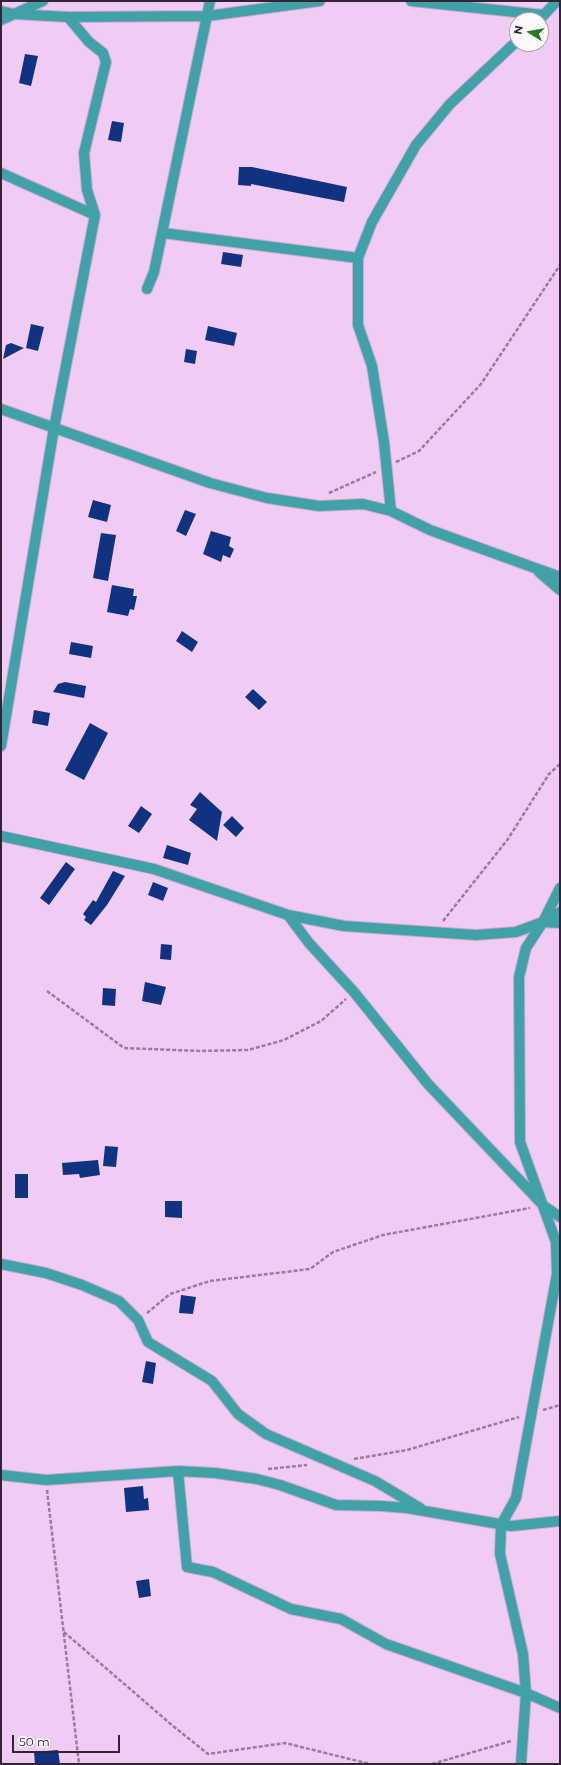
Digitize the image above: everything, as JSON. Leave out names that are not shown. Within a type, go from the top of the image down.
[{"type":"street","points":[[1,20],[43,1]]},
{"type":"street","points":[[147,289],[154,272],[163,233],[210,1]]},
{"type":"street","points":[[1,11],[14,14],[68,17],[207,16],[320,1]]},
{"type":"street","points":[[411,1],[509,14]]},
{"type":"street","points":[[547,12],[557,1]]},
{"type":"street","points":[[1,746],[54,428],[95,215],[87,190],[84,153],[106,62],[103,53],[89,42],[68,17]]},
{"type":"street","points":[[391,510],[387,467],[372,366],[358,325],[358,258],[372,222],[416,145],[450,104],[509,49]]},
{"type":"street","points":[[1,173],[95,215]]},
{"type":"street","points":[[163,233],[358,258]]},
{"type":"street","points":[[1,409],[210,483],[267,498],[319,506],[362,504],[391,510],[430,530],[560,577]]},
{"type":"street","points":[[536,568],[560,590]]},
{"type":"street","points":[[1,836],[154,869],[288,915],[344,926],[476,935],[516,932],[543,922],[560,912]]},
{"type":"street","points":[[521,1764],[526,1693],[523,1654],[500,1554],[502,1525],[516,1498],[557,1274],[556,1242],[520,1142],[519,977],[526,948],[543,922],[560,888]]},
{"type":"street","points":[[288,915],[309,943],[354,992],[428,1084],[544,1206],[560,1217]]},
{"type":"street","points":[[543,922],[560,923]]},
{"type":"street","points":[[544,1206],[560,1207]]},
{"type":"street","points":[[1,1264],[46,1273],[82,1285],[119,1301],[138,1320],[148,1342],[212,1381],[238,1414],[260,1430],[266,1434],[375,1481],[425,1512]]},
{"type":"street","points":[[1,1475],[46,1480],[178,1471],[215,1472],[258,1479],[280,1485],[336,1505],[381,1506],[511,1526],[560,1521]]},
{"type":"street","points":[[178,1471],[187,1566],[213,1572],[291,1609],[341,1619],[386,1644],[526,1693],[560,1708]]},
{"type":"path","points":[[325,494],[419,452],[481,384],[560,265]]},
{"type":"path","points":[[434,932],[508,839],[549,774],[560,764]]},
{"type":"path","points":[[47,991],[124,1048],[200,1051],[248,1050],[284,1040],[321,1021],[354,992]]},
{"type":"path","points":[[138,1320],[170,1294],[210,1281],[310,1269],[333,1252],[383,1235],[544,1206]]},
{"type":"path","points":[[333,1462],[406,1450],[560,1405]]},
{"type":"path","points":[[265,1469],[310,1465]]},
{"type":"path","points":[[46,1480],[79,1764]]},
{"type":"path","points":[[64,1632],[173,1726],[208,1754],[285,1743],[370,1764]]},
{"type":"path","points":[[432,1764],[523,1737]]},
{"type":"building","points":[[25,54],[38,56],[31,86],[19,83]]},
{"type":"building","points":[[112,121],[124,123],[121,142],[108,140]]},
{"type":"building","points":[[239,167],[252,167],[347,187],[344,202],[251,184],[251,186],[238,185]]},
{"type":"building","points":[[223,252],[243,255],[241,267],[221,264]]},
{"type":"building","points":[[31,324],[44,327],[38,351],[26,348]]},
{"type":"building","points":[[208,326],[237,333],[234,346],[205,340]]},
{"type":"building","points":[[11,343],[24,348],[3,359],[6,345]]},
{"type":"building","points":[[186,349],[197,351],[195,364],[184,362]]},
{"type":"building","points":[[93,500],[111,505],[107,522],[88,517]]},
{"type":"building","points":[[185,510],[196,514],[186,536],[176,531]]},
{"type":"building","points":[[211,531],[231,537],[229,546],[234,549],[230,558],[223,555],[221,562],[203,554]]},
{"type":"building","points":[[101,533],[116,535],[108,581],[93,578]]},
{"type":"building","points":[[112,585],[134,589],[133,596],[137,596],[134,610],[130,609],[128,616],[107,612]]},
{"type":"building","points":[[182,631],[198,642],[192,652],[176,641]]},
{"type":"building","points":[[71,642],[93,646],[91,658],[69,654]]},
{"type":"building","points":[[65,682],[86,686],[84,698],[53,692],[58,684]]},
{"type":"building","points":[[253,689],[267,702],[259,710],[245,697]]},
{"type":"building","points":[[34,710],[50,713],[48,726],[32,723]]},
{"type":"building","points":[[90,723],[108,733],[84,780],[65,770]]},
{"type":"building","points":[[200,792],[222,812],[217,841],[189,820],[197,809],[190,805]]},
{"type":"building","points":[[141,806],[152,814],[139,833],[128,826]]},
{"type":"building","points":[[232,816],[244,828],[236,837],[223,825]]},
{"type":"building","points":[[167,845],[191,853],[188,865],[163,858]]},
{"type":"building","points":[[66,862],[75,869],[49,905],[40,898]]},
{"type":"building","points":[[113,871],[125,876],[107,905],[91,925],[84,920],[86,917],[83,914],[93,900],[96,902]]},
{"type":"building","points":[[153,882],[168,888],[163,901],[148,895]]},
{"type":"building","points":[[161,944],[172,945],[171,960],[160,959]]},
{"type":"building","points":[[145,982],[166,987],[161,1005],[142,1001]]},
{"type":"building","points":[[103,988],[116,989],[115,1006],[102,1005]]},
{"type":"building","points":[[105,1146],[118,1147],[116,1167],[103,1166]]},
{"type":"building","points":[[98,1160],[100,1175],[80,1178],[79,1174],[63,1175],[62,1163]]},
{"type":"building","points":[[15,1174],[28,1174],[28,1198],[15,1198]]},
{"type":"building","points":[[165,1201],[182,1201],[182,1218],[165,1217]]},
{"type":"building","points":[[181,1295],[196,1297],[193,1314],[179,1313]]},
{"type":"building","points":[[146,1361],[156,1363],[153,1384],[142,1382]]},
{"type":"building","points":[[143,1486],[144,1499],[148,1498],[149,1510],[126,1512],[124,1488]]},
{"type":"building","points":[[149,1579],[151,1596],[139,1598],[136,1581]]},
{"type":"building","points":[[58,1750],[60,1764],[35,1764],[34,1752]]}]
